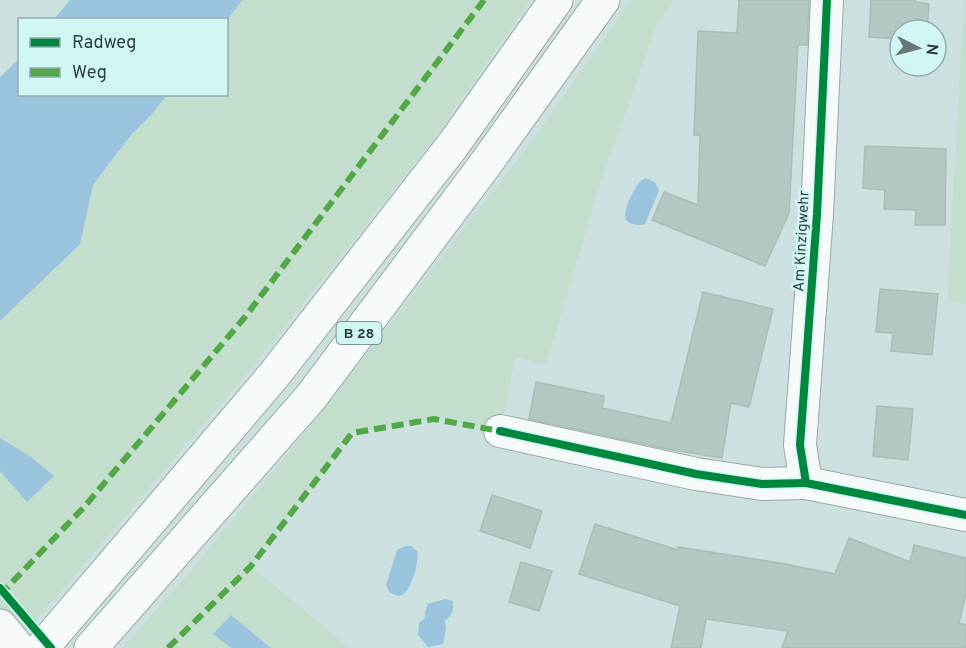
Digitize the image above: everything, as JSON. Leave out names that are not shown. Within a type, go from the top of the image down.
[{"type":"main road","name":"B 28","points":[[42,648],[274,375],[453,145],[556,0]]},
{"type":"main road","name":"B 28","points":[[91,648],[311,397],[484,166],[603,0]]},
{"type":"main road","points":[[0,626],[18,648]]},
{"type":"street","name":"Am Kinzigwehr","points":[[806,483],[800,445],[817,214],[827,0]]},
{"type":"street","points":[[500,431],[696,474],[762,484],[806,483],[966,515]]},
{"type":"green space","points":[[242,0],[530,0],[432,142],[248,372],[13,648],[0,648],[0,471],[3,473],[31,457],[0,438],[0,321],[80,244],[93,185],[130,136],[166,96],[228,96],[228,19]]},
{"type":"green space","points":[[631,0],[674,0],[656,26],[599,188],[546,365],[516,357],[500,431],[434,419],[352,433],[251,566],[350,648],[271,648],[231,615],[213,634],[231,648],[122,648],[189,573],[298,441],[529,145]]},
{"type":"green space","points":[[964,0],[966,0],[966,303],[947,301]]},
{"type":"water","points":[[70,0],[242,0],[228,19],[55,18]]},
{"type":"water","points":[[18,60],[18,96],[166,96],[130,136],[93,185],[80,244],[0,321],[0,77]]},
{"type":"water","points":[[645,178],[655,182],[659,191],[645,224],[635,225],[626,220],[626,210],[634,190]]},
{"type":"water","points":[[0,438],[31,457],[54,476],[27,502],[0,471]]},
{"type":"water","points":[[411,546],[418,555],[409,588],[402,595],[397,595],[389,592],[386,585],[397,550]]},
{"type":"water","points":[[445,599],[453,601],[453,608],[451,615],[445,621],[443,644],[428,647],[418,635],[419,623],[425,618],[428,604]]},
{"type":"water","points":[[231,615],[271,648],[231,648],[213,634]]},
{"type":"building","points":[[739,0],[809,0],[807,45],[798,45],[789,213],[765,266],[652,220],[664,192],[698,205],[700,135],[694,135],[698,31],[737,33]]},
{"type":"building","points":[[871,0],[915,0],[915,2],[929,4],[928,18],[888,18],[888,38],[869,37]]},
{"type":"building","points":[[865,146],[946,149],[945,225],[915,225],[916,210],[884,209],[885,190],[863,188]]},
{"type":"building","points":[[880,289],[938,294],[932,355],[891,351],[893,333],[876,332]]},
{"type":"building","points":[[703,292],[773,309],[749,407],[731,403],[722,458],[666,449],[529,419],[536,382],[604,396],[602,408],[671,423]]},
{"type":"building","points":[[877,406],[913,409],[908,460],[873,456]]},
{"type":"building","points":[[492,495],[542,511],[530,548],[480,531]]},
{"type":"building","points":[[595,524],[678,550],[678,547],[835,574],[849,538],[910,562],[914,545],[966,558],[966,593],[959,623],[966,625],[966,648],[782,648],[788,631],[706,619],[701,648],[671,648],[680,606],[579,574]]},
{"type":"building","points":[[521,562],[552,571],[539,611],[509,602]]},
{"type":"marked path","points":[[0,595],[85,506],[245,317],[484,0]]},
{"type":"marked path","points":[[168,648],[251,566],[352,433],[434,419],[500,431]]},
{"type":"cycle path","points":[[827,0],[817,214],[800,445],[806,483],[966,515]]},
{"type":"cycle path","points":[[500,431],[696,474],[762,484],[806,483]]},
{"type":"cycle path","points":[[0,588],[51,648]]}]
